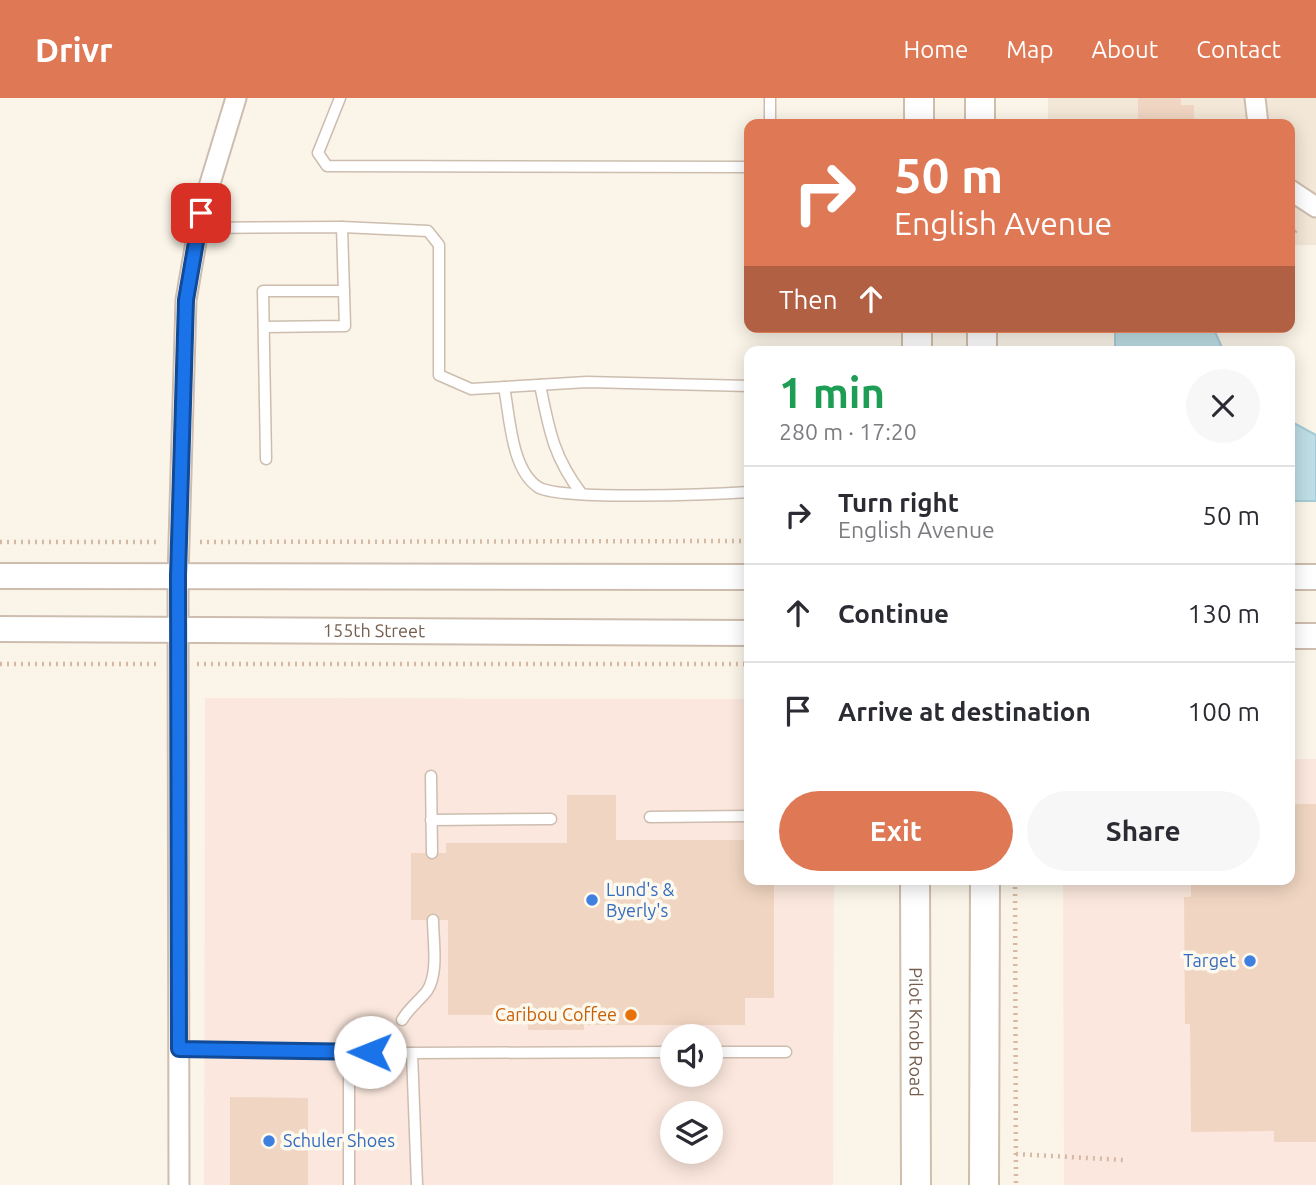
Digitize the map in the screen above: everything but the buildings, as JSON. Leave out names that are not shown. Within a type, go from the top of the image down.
[{"type":"main road","points":[[919,98],[919,119]]},
{"type":"main road","points":[[980,98],[980,119]]},
{"type":"main road","name":"Pilot Knob Road","points":[[915,885],[916,1185]]},
{"type":"main road","points":[[985,885],[985,1185]]},
{"type":"street","points":[[179,1185],[178,576],[186,300],[199,228],[236,98]]},
{"type":"street","points":[[1255,98],[1257,119]]},
{"type":"street","points":[[1295,193],[1316,207]]},
{"type":"street","points":[[0,576],[744,576]]},
{"type":"street","points":[[1295,577],[1316,577]]},
{"type":"street","name":"155th Street","points":[[0,629],[744,633]]},
{"type":"street","points":[[1295,636],[1316,636]]},
{"type":"lane","points":[[340,98],[318,153],[327,166],[744,167]]},
{"type":"lane","points":[[770,98],[770,119]]},
{"type":"lane","points":[[199,228],[342,227],[428,231],[439,246],[439,375],[471,389],[587,382],[744,386]]},
{"type":"lane","points":[[264,327],[345,326],[342,227]]},
{"type":"lane","points":[[267,459],[263,292],[344,291]]},
{"type":"lane","points":[[540,385],[552,444],[564,470],[581,493]]},
{"type":"lane","points":[[504,387],[521,466],[539,488],[581,493],[685,496],[744,492]]},
{"type":"lane","points":[[431,776],[432,853]]},
{"type":"lane","points":[[650,817],[744,816]]},
{"type":"lane","points":[[431,820],[551,819]]},
{"type":"lane","points":[[402,1020],[411,1005],[426,991],[433,976],[433,920]]},
{"type":"lane","points":[[179,1049],[412,1053],[660,1052]]},
{"type":"lane","points":[[349,1052],[349,1185]]},
{"type":"lane","points":[[723,1052],[786,1052]]},
{"type":"lane","points":[[412,1053],[417,1185]]},
{"type":"path","points":[[0,542],[744,541]]},
{"type":"path","points":[[0,664],[744,664]]},
{"type":"path","points":[[1015,885],[1016,1185]]},
{"type":"path","points":[[1016,1154],[1123,1160]]},
{"type":"shaded area","points":[[1048,98],[1316,98],[1316,245],[1295,245],[1295,119],[1048,119]]},
{"type":"shaded area","points":[[205,698],[744,699],[744,885],[834,885],[833,1185],[204,1185]]},
{"type":"shaded area","points":[[1295,759],[1316,759],[1316,1185],[1064,1185],[1063,885],[1295,885]]},
{"type":"water","points":[[1115,333],[1216,333],[1221,346],[1115,346]]},
{"type":"water","points":[[1295,424],[1316,435],[1316,501],[1295,501]]},
{"type":"place","name":"Lund's & Byerly's","points":[[592,900]]},
{"type":"place","name":"Target","points":[[1250,961]]},
{"type":"place","name":"Caribou Coffee","points":[[631,1015]]},
{"type":"place","name":"Schuler Shoes","points":[[269,1141]]},
{"type":"route","points":[[201,213],[186,300],[178,576],[179,1049],[370,1052]]}]
